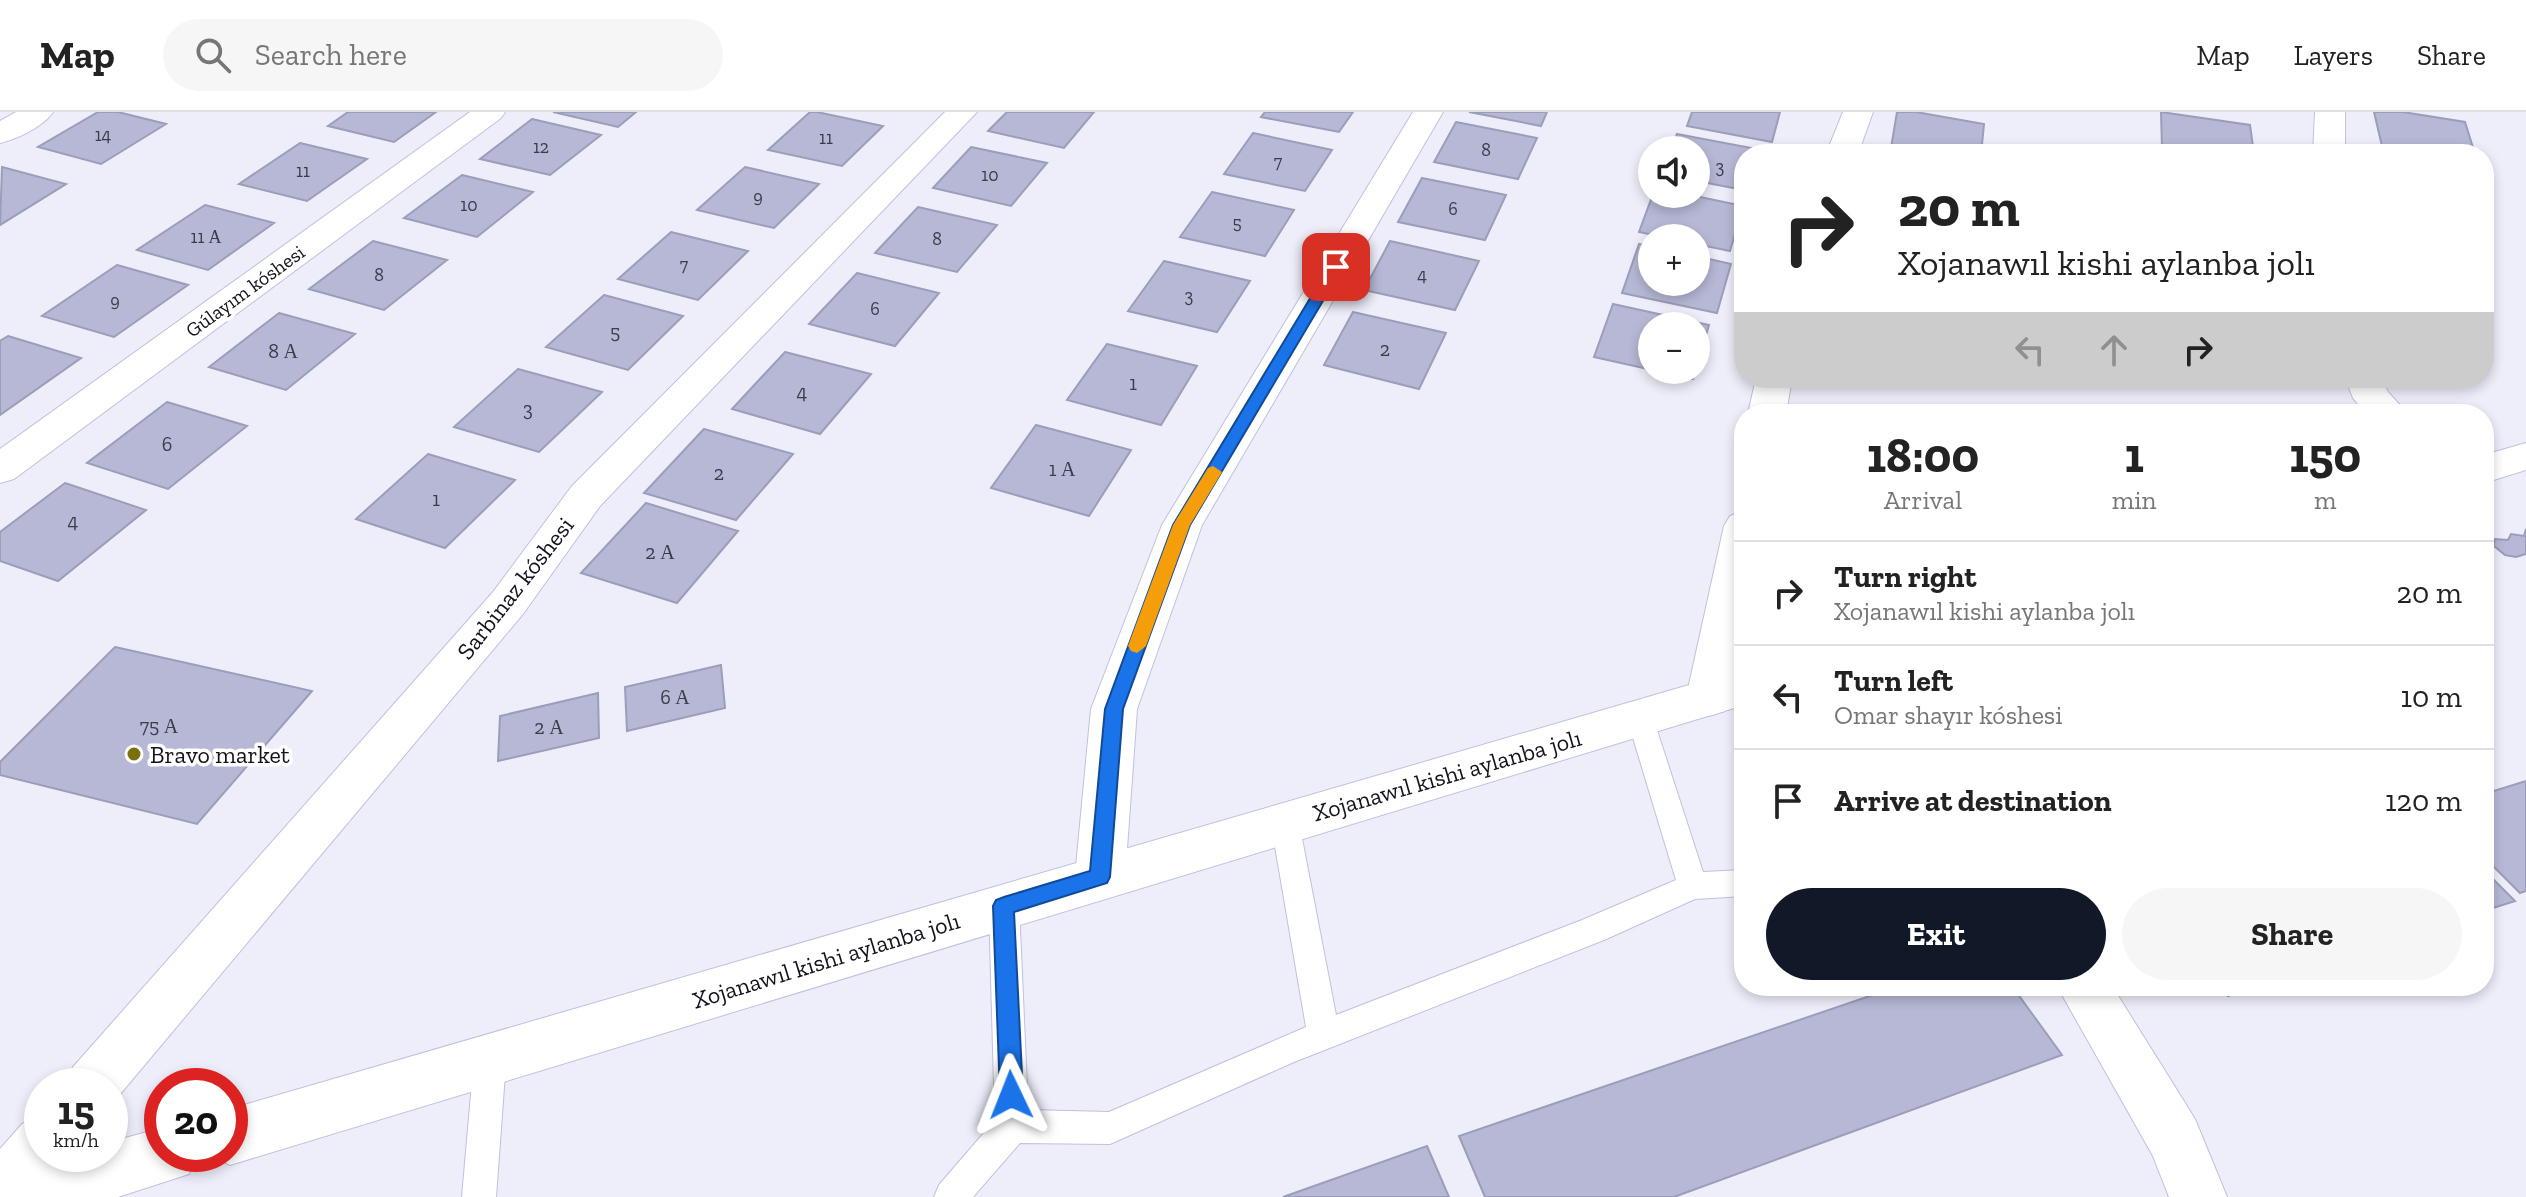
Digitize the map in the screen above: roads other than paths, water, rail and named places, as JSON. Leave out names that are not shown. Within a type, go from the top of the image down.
[{"type":"street","points":[[0,134],[38,112]]},
{"type":"street","name":"Gúlayım kóshesi","points":[[0,469],[490,112]]},
{"type":"street","name":"Sarbinaz kóshesi","points":[[108,1068],[508,603],[586,496],[962,112]]},
{"type":"street","points":[[1100,877],[1114,709],[1182,525],[1428,112]]},
{"type":"street","points":[[1846,144],[1858,112]]},
{"type":"street","points":[[2329,144],[2330,112]]},
{"type":"street","points":[[2494,466],[2526,456]]},
{"type":"street","points":[[1726,692],[1734,618]]},
{"type":"street","name":"Xojanawıl kishi aylanba jolı","points":[[248,1132],[1726,692]]},
{"type":"street","points":[[2089,996],[2175,1139],[2198,1197]]},
{"type":"street","points":[[17,1197],[144,1161]]},
{"type":"street","points":[[0,1192],[24,1165]]},
{"type":"lane","points":[[1640,718],[1693,886]]},
{"type":"lane","points":[[1285,823],[1324,1036]]},
{"type":"lane","points":[[1012,1126],[1110,1128],[1324,1036],[1593,930],[1693,886],[1734,884]]},
{"type":"lane","points":[[951,1197],[1012,1126],[1004,906]]},
{"type":"lane","points":[[479,1197],[490,1060]]},
{"type":"place","name":"Bravo market","points":[[134,754]]}]
